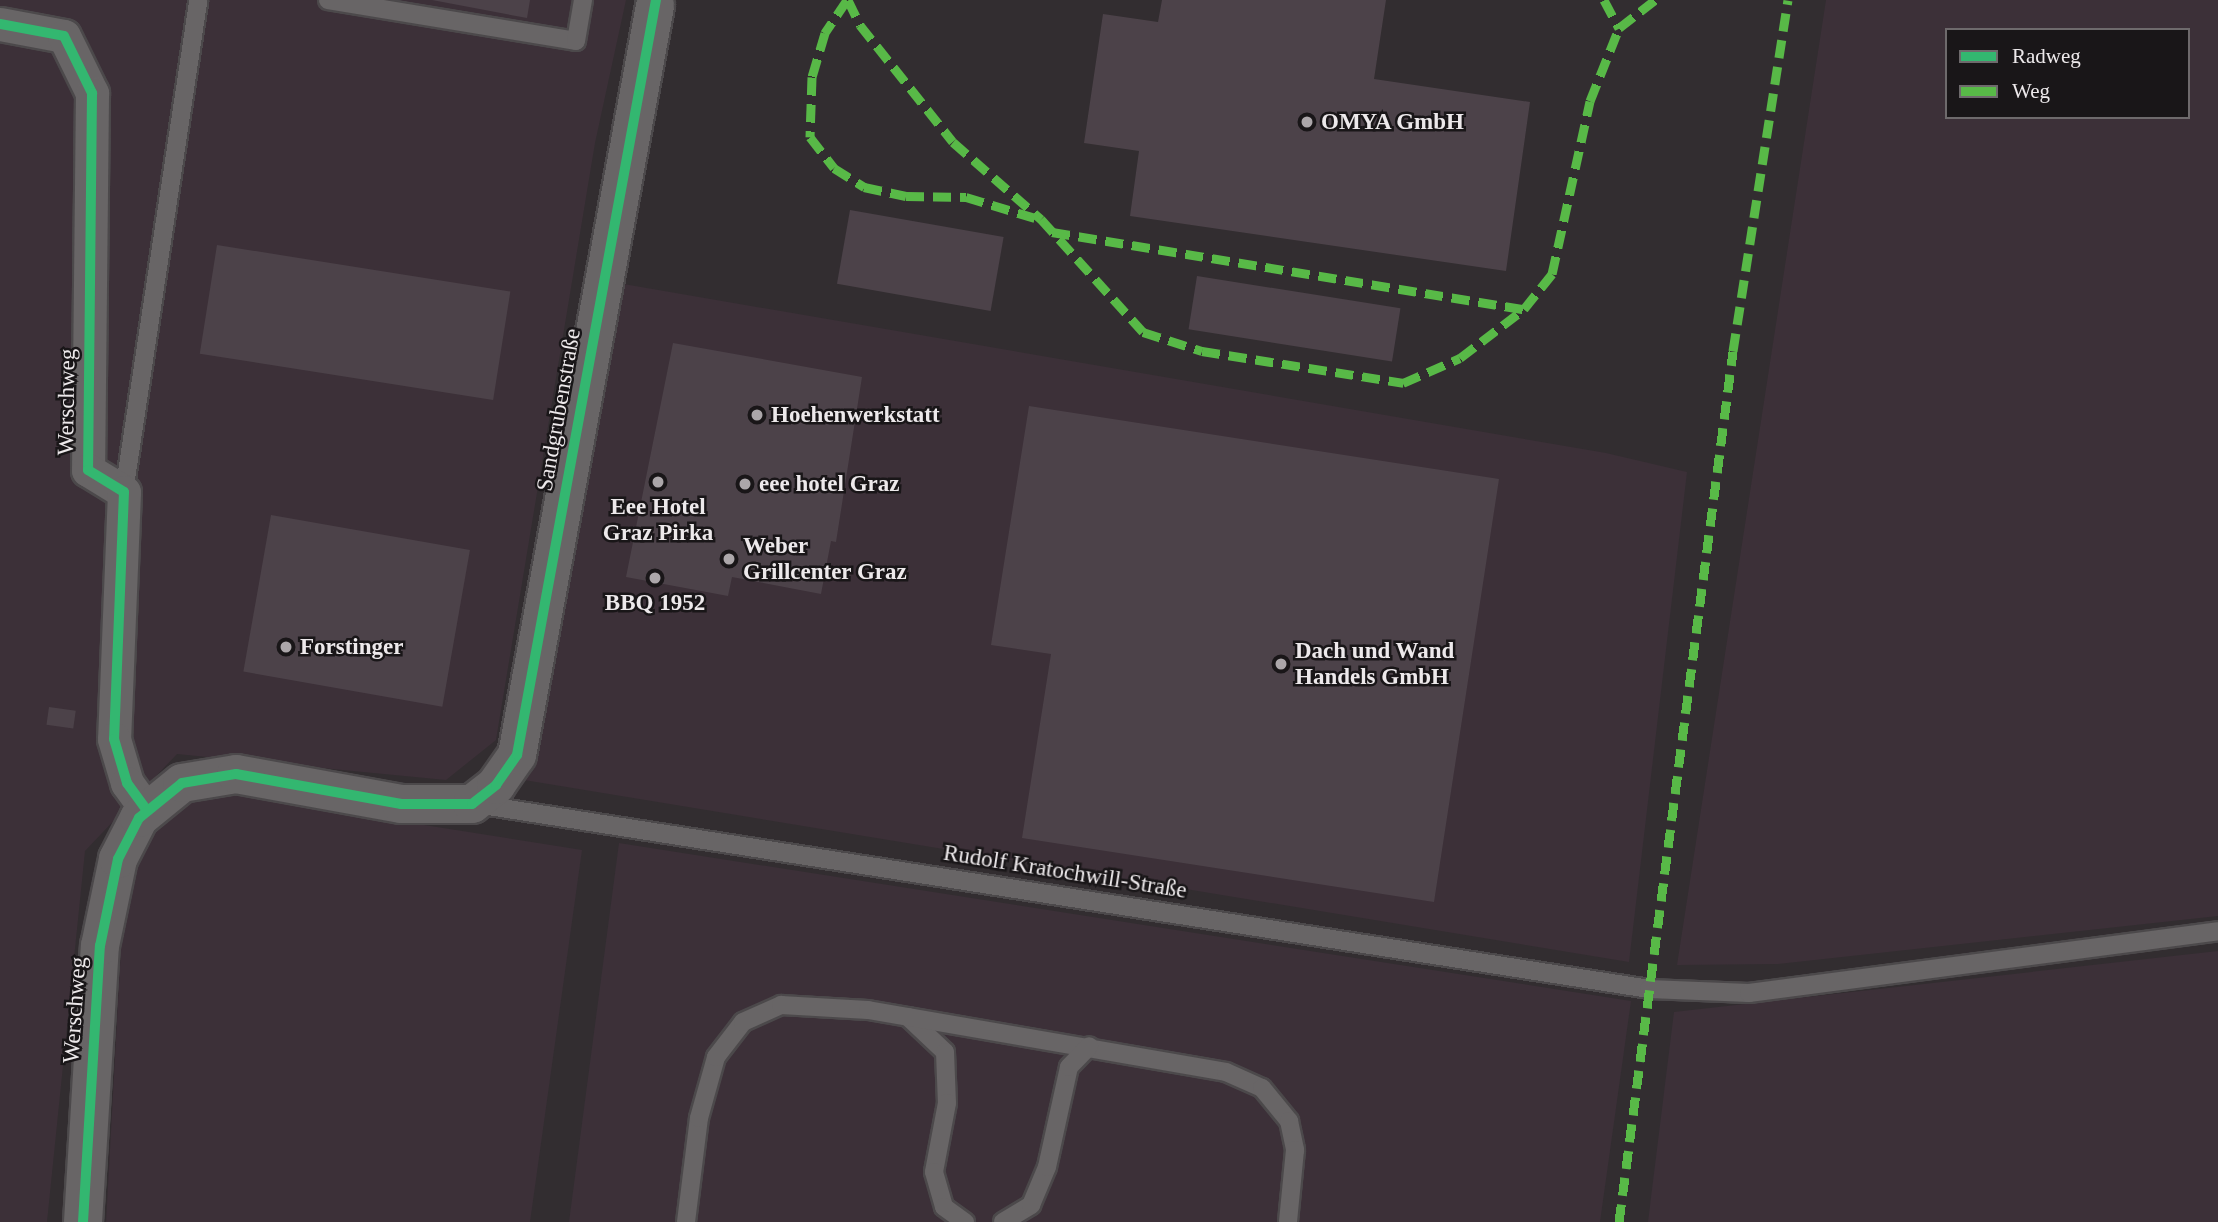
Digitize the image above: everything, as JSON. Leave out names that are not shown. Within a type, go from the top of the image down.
[{"type":"street","name":"Sandgrubenstraße","points":[[472,804],[496,785],[517,755],[655,3]]},
{"type":"street","name":"Werschweg","points":[[0,24],[64,36],[92,93],[88,470],[124,492]]},
{"type":"street","points":[[124,492],[114,739],[127,783],[147,810]]},
{"type":"street","name":"Werschweg","points":[[83,1222],[107,899],[118,859],[147,810],[182,783],[236,774],[401,804],[472,804]]},
{"type":"lane","points":[[124,492],[198,0]]},
{"type":"lane","points":[[328,0],[576,41],[583,0]]},
{"type":"lane","name":"Rudolf Kratochwill-Straße","points":[[472,804],[1649,989],[1749,993],[2218,931]]},
{"type":"lane","points":[[685,1222],[699,1118],[716,1057],[743,1022],[781,1004],[908,1017],[1089,1046],[1226,1072],[1262,1088],[1289,1121],[1294,1150],[1288,1222]]},
{"type":"lane","points":[[908,1017],[946,1052],[947,1102],[934,1172],[944,1207],[965,1222]]},
{"type":"lane","points":[[1003,1222],[1031,1205],[1047,1167],[1069,1067],[1089,1046]]},
{"type":"shaded area","points":[[0,0],[626,0],[595,143],[496,740],[446,780],[177,754],[85,851],[47,1222],[0,1222]]},
{"type":"shaded area","points":[[1826,0],[2218,0],[2218,916],[1778,964],[1677,965]]},
{"type":"shaded area","points":[[612,282],[1606,453],[1687,472],[1629,962],[524,780]]},
{"type":"shaded area","points":[[234,795],[582,850],[530,1222],[106,1222],[121,948],[138,867],[155,831],[175,814],[191,803]]},
{"type":"shaded area","points":[[619,843],[1631,1001],[1600,1222],[569,1222]]},
{"type":"shaded area","points":[[2218,951],[2218,1222],[1648,1222],[1674,1012]]},
{"type":"building","points":[[432,0],[530,0],[527,18]]},
{"type":"building","name":"OMYA GmbH","points":[[1162,0],[1386,0],[1374,79],[1530,102],[1506,271],[1130,216],[1139,151],[1084,143],[1103,14],[1158,22]]},
{"type":"building","points":[[850,210],[1004,237],[991,311],[837,284]]},
{"type":"building","points":[[217,245],[510,291],[493,400],[200,354]]},
{"type":"building","points":[[1197,276],[1400,308],[1392,362],[1189,329]]},
{"type":"building","points":[[673,343],[862,377],[836,542],[831,541],[821,594],[732,577],[728,596],[626,577]]},
{"type":"building","points":[[1029,406],[1499,479],[1434,902],[1022,838],[1051,654],[991,645]]},
{"type":"building","points":[[271,515],[470,550],[442,707],[243,672]]},
{"type":"building","points":[[49,707],[76,711],[73,729],[46,725]]},
{"type":"marked path","points":[[847,0],[825,33],[812,77],[810,137],[834,168],[864,187],[906,196],[966,197],[1035,218]]},
{"type":"marked path","points":[[848,0],[860,25],[953,142],[1041,219],[1143,332],[1202,351],[1403,383],[1460,358],[1524,309],[1552,274],[1590,101],[1619,28],[1655,0]]},
{"type":"marked path","points":[[1604,0],[1619,28]]},
{"type":"marked path","points":[[1619,1222],[1733,351],[1788,0]]},
{"type":"marked path","points":[[1052,232],[1524,309]]},
{"type":"cycle path","points":[[83,1222],[100,946],[118,859],[139,818],[182,783],[236,774],[401,804],[472,804],[496,785],[517,755],[656,0]]},
{"type":"cycle path","points":[[0,24],[64,36],[92,93],[88,470],[124,492],[114,739],[127,783],[147,811]]},
{"type":"place","name":"OMYA GmbH","points":[[1307,122]]},
{"type":"place","name":"Hoehenwerkstatt","points":[[757,415]]},
{"type":"place","name":"Eee Hotel Graz Pirka","points":[[658,482]]},
{"type":"place","name":"eee hotel Graz","points":[[745,484]]},
{"type":"place","name":"Weber Grillcenter Graz","points":[[729,559]]},
{"type":"place","name":"BBQ 1952","points":[[655,578]]},
{"type":"place","name":"Forstinger","points":[[286,647]]},
{"type":"place","name":"Dach und Wand Handels GmbH","points":[[1281,664]]}]
